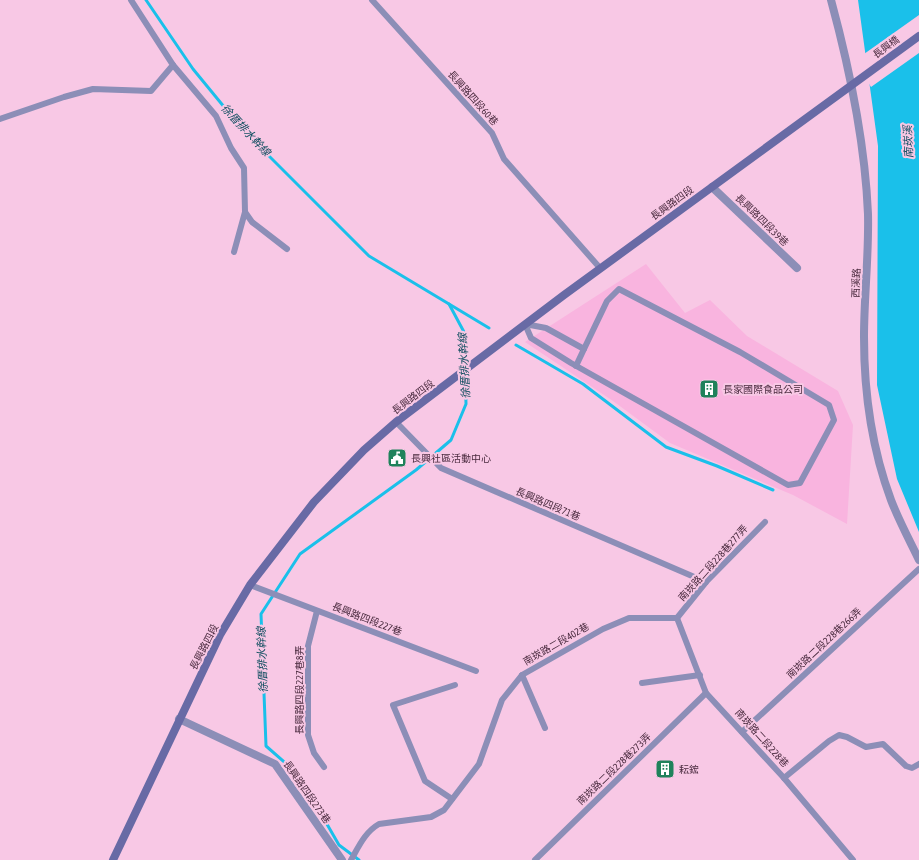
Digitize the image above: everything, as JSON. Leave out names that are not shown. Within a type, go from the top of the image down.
[{"type":"street","name":"西溪路","points":[[831,0],[852,84],[863,146],[868,207],[864,338],[870,420],[877,455],[891,501],[919,560]]},
{"type":"street","name":"長興橋","points":[[865,75],[919,36]]},
{"type":"street","name":"長興路四段","points":[[113,860],[220,635],[250,584],[314,502],[364,450],[396,422],[600,268],[865,75]]},
{"type":"street","name":"長興路四段39巷","points":[[712,187],[797,268]]},
{"type":"street","name":"長興路四段273巷","points":[[179,719],[275,764],[342,860]]},
{"type":"lane","points":[[132,0],[173,65],[216,116],[231,148],[244,168],[245,212],[234,252]]},
{"type":"lane","name":"長興路四段60巷","points":[[372,0],[492,133],[504,159],[600,268]]},
{"type":"lane","points":[[0,119],[64,97],[93,89],[151,90],[173,65]]},
{"type":"lane","points":[[245,212],[252,222],[287,249]]},
{"type":"lane","points":[[525,324],[531,338],[576,366],[788,485],[800,482],[834,420],[829,405],[740,352],[619,289],[607,301],[576,366]]},
{"type":"lane","points":[[525,324],[546,328],[584,349]]},
{"type":"lane","name":"長興路四段71巷","points":[[396,422],[441,468],[706,582]]},
{"type":"lane","name":"南崁路二段228巷277弄","points":[[677,618],[706,582],[765,522]]},
{"type":"lane","name":"南崁路二段228巷266弄","points":[[742,732],[919,569]]},
{"type":"lane","name":"長興路四段227巷","points":[[250,584],[476,671]]},
{"type":"lane","name":"長興路四段227巷8弄","points":[[317,611],[308,646],[308,735],[314,753],[324,767]]},
{"type":"lane","name":"南崁路二段402巷","points":[[354,859],[363,838],[372,828],[379,824],[431,817],[444,810],[479,764],[502,700],[522,675],[602,628],[628,618],[677,618]]},
{"type":"lane","name":"南崁路二段228巷","points":[[677,618],[706,693],[784,778],[853,860]]},
{"type":"lane","points":[[522,675],[545,728]]},
{"type":"lane","points":[[642,683],[700,675]]},
{"type":"lane","points":[[452,799],[426,781],[393,705],[455,685]]},
{"type":"lane","name":"南崁路二段228巷273弄","points":[[535,860],[706,693]]},
{"type":"lane","points":[[784,778],[829,741],[839,736],[847,737],[866,747],[883,744],[906,766],[912,768],[919,764]]},
{"type":"shaded area","name":"長家國際食品公司","points":[[646,264],[685,313],[710,300],[747,336],[838,391],[853,425],[847,524],[793,495],[670,443],[613,401],[525,342]]},
{"type":"water","name":"南崁溪","points":[[858,0],[919,0],[919,532],[897,479],[877,385],[878,146]]},
{"type":"pier","points":[[919,15],[919,53],[871,87],[868,82],[864,54]]},
{"type":"waterway","name":"徐厝排水幹線","points":[[146,0],[193,69],[243,130],[369,256],[489,328]]},
{"type":"waterway","name":"徐厝排水幹線","points":[[359,860],[339,845],[298,774],[266,746],[261,614],[300,554],[416,470],[451,440],[466,404],[464,332],[449,304]]},
{"type":"waterway","points":[[516,345],[583,384],[666,447],[717,466],[773,490]]},
{"type":"place","name":"長家國際食品公司","points":[[709,389]]},
{"type":"place","name":"長興社區活動中心","points":[[397,458]]},
{"type":"place","name":"耘鋐","points":[[665,769]]}]
